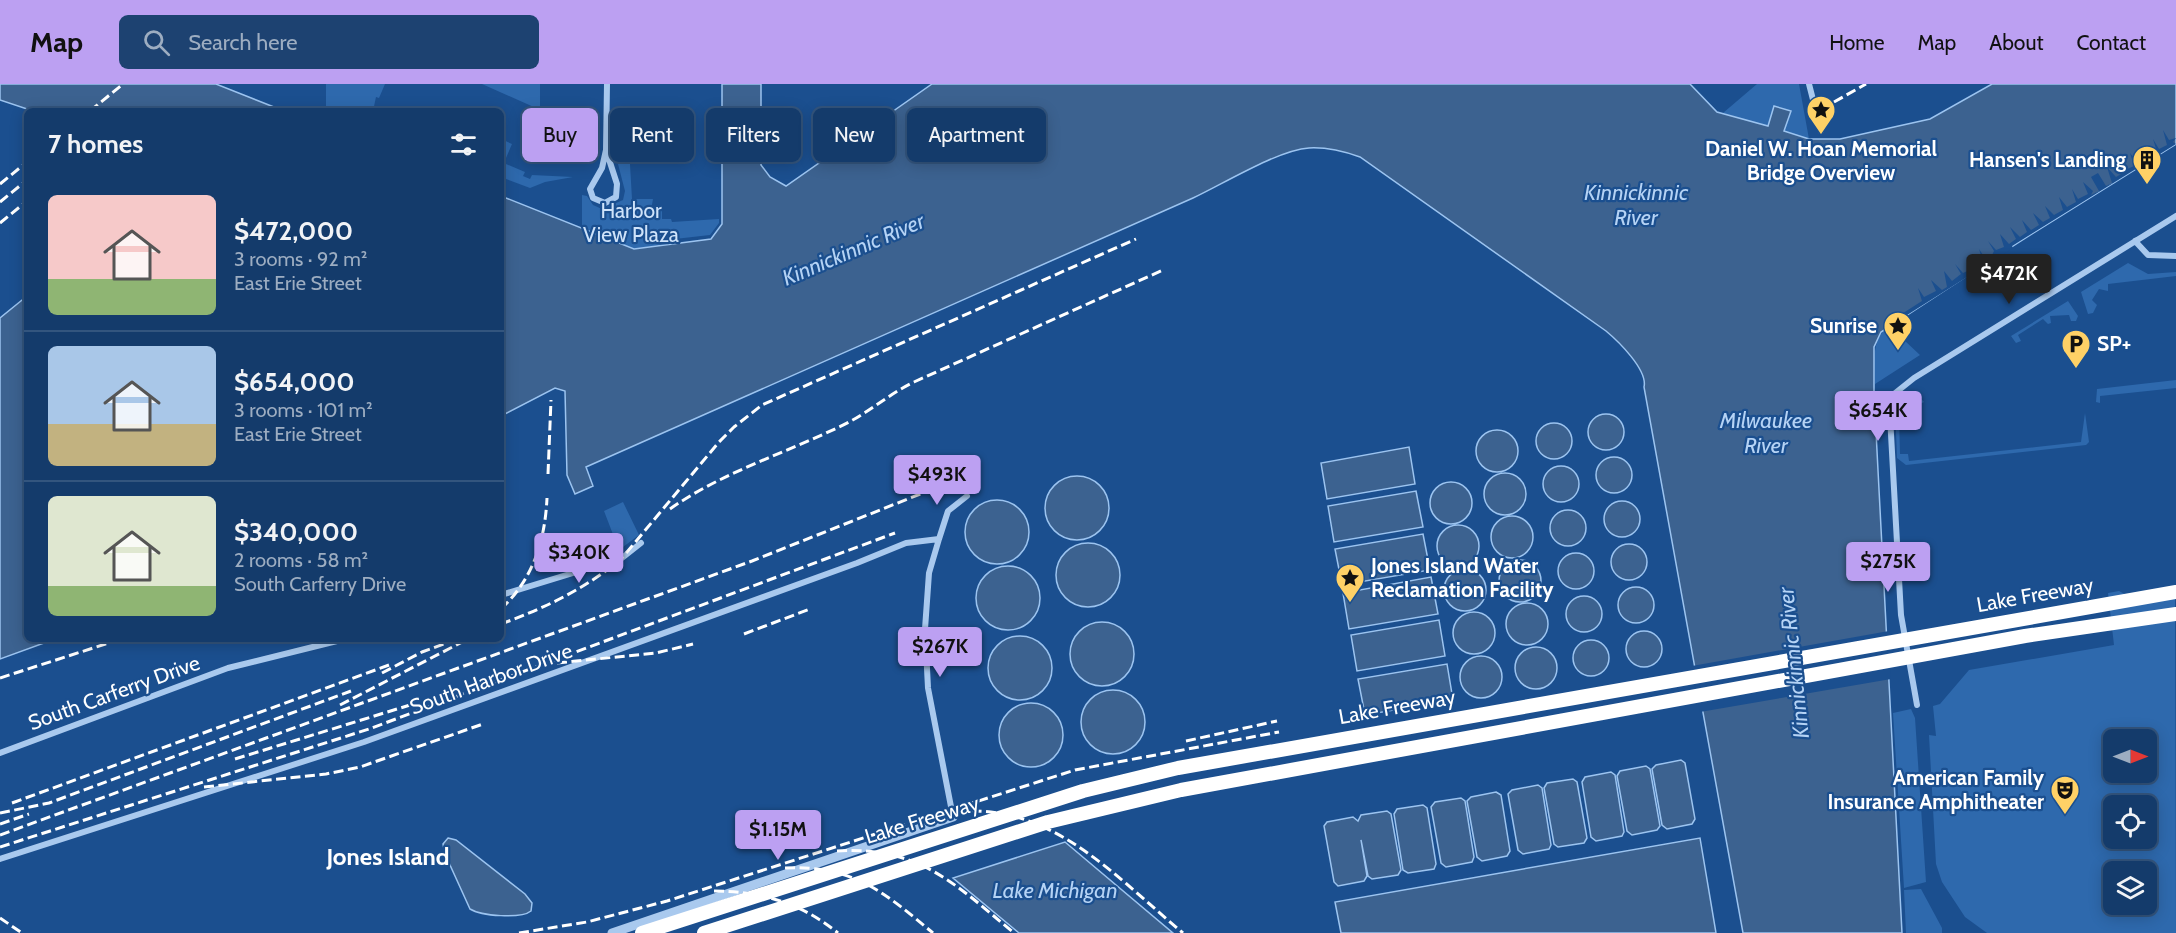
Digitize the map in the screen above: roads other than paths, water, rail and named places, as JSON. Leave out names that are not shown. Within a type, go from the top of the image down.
[{"type":"highway","name":"Lake Freeway","points":[[642,933],[1083,791],[1178,768],[2176,592]]},
{"type":"highway","name":"Lake Freeway","points":[[704,933],[1048,822],[1180,790],[2025,636],[2176,614]]},
{"type":"street","points":[[606,150],[617,188],[613,200],[605,203],[593,198],[590,189],[602,168],[606,150],[607,84]]},
{"type":"street","points":[[1809,84],[1821,131]]},
{"type":"street","points":[[1917,705],[1901,615],[1889,398],[1914,378],[2176,216]]},
{"type":"street","points":[[2135,241],[2148,255],[2176,256]]},
{"type":"street","points":[[612,933],[953,817],[928,688],[925,629],[929,573],[939,539],[948,511],[967,496]]},
{"type":"street","name":"South Harbor Drive","points":[[0,859],[364,742],[858,563],[906,543],[939,539]]},
{"type":"street","points":[[504,594],[622,558],[641,543]]},
{"type":"street","name":"South Carferry Drive","points":[[0,753],[228,668],[333,642]]},
{"type":"water","points":[[0,84],[216,84],[276,108],[24,108],[0,100]]},
{"type":"water","points":[[722,84],[761,84],[761,108],[722,108]]},
{"type":"water","points":[[932,84],[1690,84],[1717,112],[1768,126],[1774,106],[1791,111],[1784,131],[1809,139],[1840,139],[1930,119],[1992,84],[2176,84],[2176,144],[1881,332],[1874,347],[1874,393],[1902,933],[1743,933],[1641,372],[1631,356],[1606,331],[1360,157],[1335,150],[1309,148],[1296,150],[1267,161],[1193,198],[586,467],[593,486],[575,494],[567,475],[565,391],[555,388],[504,414],[504,197],[634,249],[711,239],[722,224],[722,162],[761,162],[770,177],[786,186],[820,162],[895,162],[895,110]]},
{"type":"water","points":[[24,298],[24,642],[47,642],[0,659],[0,318]]},
{"type":"water","points":[[1606,414],[1619,419],[1624,432],[1619,445],[1606,450],[1593,445],[1588,432],[1593,419]]},
{"type":"water","points":[[1554,423],[1567,428],[1572,441],[1567,454],[1554,459],[1541,454],[1536,441],[1541,428]]},
{"type":"water","points":[[1497,430],[1505,431],[1512,436],[1517,443],[1517,459],[1512,466],[1505,471],[1497,472],[1489,471],[1482,466],[1477,459],[1476,451],[1477,443],[1482,436],[1489,431]]},
{"type":"water","points":[[1409,447],[1415,484],[1327,499],[1321,463]]},
{"type":"water","points":[[1614,457],[1627,462],[1632,475],[1627,488],[1614,493],[1601,488],[1596,475],[1601,462]]},
{"type":"water","points":[[1561,466],[1574,471],[1579,484],[1574,497],[1561,502],[1548,497],[1543,484],[1548,471]]},
{"type":"water","points":[[1505,473],[1513,474],[1520,479],[1525,486],[1525,502],[1520,509],[1513,514],[1505,515],[1497,514],[1490,509],[1485,502],[1484,494],[1485,486],[1490,479],[1497,474]]},
{"type":"water","points":[[1077,476],[1095,482],[1103,490],[1109,508],[1103,526],[1095,534],[1077,540],[1059,534],[1051,526],[1045,508],[1051,490],[1059,482]]},
{"type":"water","points":[[1451,482],[1459,483],[1466,488],[1471,495],[1471,511],[1466,518],[1459,523],[1451,524],[1443,523],[1436,518],[1431,511],[1430,503],[1431,495],[1436,488],[1443,483]]},
{"type":"water","points":[[1416,491],[1423,527],[1334,542],[1328,506]]},
{"type":"water","points":[[997,500],[1015,506],[1023,514],[1029,532],[1023,550],[1015,558],[997,564],[979,558],[971,550],[965,532],[971,514],[979,506]]},
{"type":"water","points":[[1622,501],[1635,506],[1640,519],[1635,532],[1622,537],[1609,532],[1604,519],[1609,506]]},
{"type":"water","points":[[1568,510],[1581,515],[1586,528],[1581,541],[1568,546],[1555,541],[1550,528],[1555,515]]},
{"type":"water","points":[[1512,516],[1520,517],[1527,522],[1532,529],[1532,545],[1527,552],[1520,557],[1512,558],[1504,557],[1497,552],[1492,545],[1491,537],[1492,529],[1497,522],[1504,517]]},
{"type":"water","points":[[1458,525],[1466,526],[1473,531],[1478,538],[1478,554],[1473,561],[1466,566],[1458,567],[1450,566],[1443,561],[1438,554],[1437,546],[1438,538],[1443,531],[1450,526]]},
{"type":"water","points":[[1423,534],[1430,570],[1342,585],[1335,549]]},
{"type":"water","points":[[1088,543],[1106,549],[1114,557],[1120,575],[1114,593],[1106,601],[1088,607],[1070,601],[1062,593],[1056,575],[1062,557],[1070,549]]},
{"type":"water","points":[[1629,544],[1642,549],[1647,562],[1642,575],[1629,580],[1616,575],[1611,562],[1616,549]]},
{"type":"water","points":[[1576,553],[1589,558],[1594,571],[1589,584],[1576,589],[1563,584],[1558,571],[1563,558]]},
{"type":"water","points":[[1520,560],[1528,561],[1535,566],[1540,573],[1540,589],[1535,596],[1528,601],[1520,602],[1512,601],[1505,596],[1500,589],[1499,581],[1500,573],[1505,566],[1512,561]]},
{"type":"water","points":[[1008,566],[1026,572],[1034,580],[1040,598],[1034,616],[1026,624],[1008,630],[990,624],[982,616],[976,598],[982,580],[990,572]]},
{"type":"water","points":[[1465,569],[1473,570],[1480,575],[1485,582],[1485,598],[1480,605],[1473,610],[1465,611],[1457,610],[1450,605],[1445,598],[1444,590],[1445,582],[1450,575],[1457,570]]},
{"type":"water","points":[[1431,577],[1438,614],[1349,629],[1343,593]]},
{"type":"water","points":[[1636,587],[1649,592],[1654,605],[1649,618],[1636,623],[1623,618],[1618,605],[1623,592]]},
{"type":"water","points":[[1584,596],[1597,601],[1602,614],[1597,627],[1584,632],[1571,627],[1566,614],[1571,601]]},
{"type":"water","points":[[1527,603],[1535,604],[1542,609],[1547,616],[1547,632],[1542,639],[1535,644],[1527,645],[1519,644],[1512,639],[1507,632],[1506,624],[1507,616],[1512,609],[1519,604]]},
{"type":"water","points":[[1474,612],[1482,613],[1489,618],[1494,625],[1494,641],[1489,648],[1482,653],[1474,654],[1466,653],[1459,648],[1454,641],[1453,633],[1454,625],[1459,618],[1466,613]]},
{"type":"water","points":[[1439,620],[1445,656],[1357,671],[1351,635]]},
{"type":"water","points":[[1102,622],[1120,628],[1128,636],[1134,654],[1128,672],[1120,680],[1102,686],[1084,680],[1076,672],[1070,654],[1076,636],[1084,628]]},
{"type":"water","points":[[1644,631],[1657,636],[1662,649],[1657,662],[1644,667],[1631,662],[1626,649],[1631,636]]},
{"type":"water","points":[[1020,636],[1038,642],[1046,650],[1052,668],[1046,686],[1038,694],[1020,700],[1002,694],[994,686],[988,668],[994,650],[1002,642]]},
{"type":"water","points":[[1591,640],[1604,645],[1609,658],[1604,671],[1591,676],[1578,671],[1573,658],[1578,645]]},
{"type":"water","points":[[1536,647],[1544,648],[1551,653],[1556,660],[1556,676],[1551,683],[1544,688],[1536,689],[1528,688],[1521,683],[1516,676],[1515,668],[1516,660],[1521,653],[1528,648]]},
{"type":"water","points":[[1481,656],[1489,657],[1496,662],[1501,669],[1501,685],[1496,692],[1489,697],[1481,698],[1473,697],[1466,692],[1461,685],[1460,677],[1461,669],[1466,662],[1473,657]]},
{"type":"water","points":[[1447,664],[1453,700],[1365,715],[1358,679]]},
{"type":"water","points":[[1113,690],[1131,696],[1139,704],[1145,722],[1139,740],[1131,748],[1113,754],[1095,748],[1087,740],[1081,722],[1087,704],[1095,696]]},
{"type":"water","points":[[1031,703],[1049,709],[1057,717],[1063,735],[1057,753],[1049,761],[1031,767],[1013,761],[1005,753],[999,735],[1005,717],[1013,709]]},
{"type":"water","points":[[1681,760],[1685,763],[1695,819],[1692,824],[1667,829],[1662,825],[1652,769],[1656,765]]},
{"type":"water","points":[[1646,766],[1650,769],[1660,826],[1657,830],[1632,835],[1627,831],[1617,776],[1620,771]]},
{"type":"water","points":[[1611,772],[1615,775],[1624,832],[1622,836],[1596,841],[1591,837],[1582,782],[1585,777]]},
{"type":"water","points":[[1573,779],[1577,782],[1587,838],[1584,843],[1558,847],[1554,844],[1544,788],[1547,783]]},
{"type":"water","points":[[1538,785],[1542,788],[1551,845],[1549,849],[1523,854],[1518,850],[1508,794],[1512,790]]},
{"type":"water","points":[[1496,792],[1501,795],[1510,851],[1507,856],[1482,861],[1477,857],[1467,801],[1471,797]]},
{"type":"water","points":[[1461,798],[1465,801],[1474,857],[1472,862],[1446,867],[1441,863],[1431,807],[1435,802]]},
{"type":"water","points":[[1423,805],[1427,808],[1436,864],[1434,869],[1408,873],[1403,870],[1394,814],[1397,809]]},
{"type":"water","points":[[1387,811],[1391,814],[1401,870],[1398,875],[1372,879],[1368,876],[1361,840],[1367,876],[1364,881],[1338,886],[1334,882],[1324,826],[1327,822],[1353,817],[1358,821],[1361,815]]},
{"type":"water","points":[[448,838],[456,840],[525,894],[532,903],[531,911],[519,915],[501,916],[470,909],[445,854],[443,844]]},
{"type":"water","points":[[1700,838],[1716,933],[1341,933],[1335,902]]},
{"type":"water","name":"Lake Michigan","points":[[1065,842],[1173,933],[1019,933],[953,878]]},
{"type":"railway","points":[[94,108],[123,84]]},
{"type":"railway","points":[[1834,102],[1866,84]]},
{"type":"railway","points":[[0,184],[24,164]]},
{"type":"railway","points":[[0,202],[24,182]]},
{"type":"railway","points":[[0,223],[24,203]]},
{"type":"railway","points":[[504,623],[565,596],[609,569],[622,558],[719,442],[762,405],[1136,239]]},
{"type":"railway","points":[[670,509],[731,474],[849,422],[914,382],[1163,270]]},
{"type":"railway","points":[[548,474],[551,400]]},
{"type":"railway","points":[[0,835],[752,561],[973,473]]},
{"type":"railway","points":[[504,606],[521,585],[535,558],[540,544],[547,498]]},
{"type":"railway","points":[[0,847],[369,729],[895,533]]},
{"type":"railway","points":[[744,634],[810,609]]},
{"type":"railway","points":[[0,678],[112,642]]},
{"type":"railway","points":[[340,705],[462,642]]},
{"type":"railway","points":[[382,673],[422,652],[444,644]]},
{"type":"railway","points":[[557,663],[656,653],[693,644]]},
{"type":"railway","points":[[12,803],[389,665]]},
{"type":"railway","points":[[0,813],[49,803],[351,691]]},
{"type":"railway","points":[[235,759],[410,705]]},
{"type":"railway","points":[[1186,741],[1277,721]]},
{"type":"railway","points":[[204,787],[326,774],[360,767],[483,724]]},
{"type":"railway","points":[[519,933],[587,922],[667,901],[1075,770],[1279,732]]},
{"type":"railway","points":[[957,812],[991,812],[1023,819],[1052,831],[1107,868],[1183,933]]},
{"type":"railway","points":[[0,824],[29,814]]},
{"type":"railway","points":[[837,851],[866,851],[891,855],[913,862],[954,884],[1014,933]]},
{"type":"railway","points":[[785,868],[809,868],[849,876],[883,894],[933,933]]},
{"type":"railway","points":[[714,891],[748,893],[780,901],[810,914],[838,933]]},
{"type":"railway","points":[[0,918],[22,933]]},
{"type":"place","name":"Daniel W. Hoan Memorial Bridge Overview","points":[[1821,136]]},
{"type":"place","name":"Hansen's Landing","points":[[2147,186]]},
{"type":"place","name":"Sunrise","points":[[1898,352]]},
{"type":"place","name":"SP+","points":[[2076,370]]},
{"type":"place","name":"Jones Island Water Reclamation Facility","points":[[1350,604]]},
{"type":"place","name":"American Family Insurance Amphitheater","points":[[2065,816]]},
{"type":"district","name":"Jones Island","points":[[388,857]]},
{"type":"water label","name":"Kinnickinnic River","points":[[1636,204]]},
{"type":"water label","name":"Kinnickinnic River","points":[[853,249]]},
{"type":"water label","name":"Milwaukee River","points":[[1766,432]]},
{"type":"water label","name":"Kinnickinnic River","points":[[1793,663]]},
{"type":"park label","name":"Harbor View Plaza","points":[[631,223]]}]
